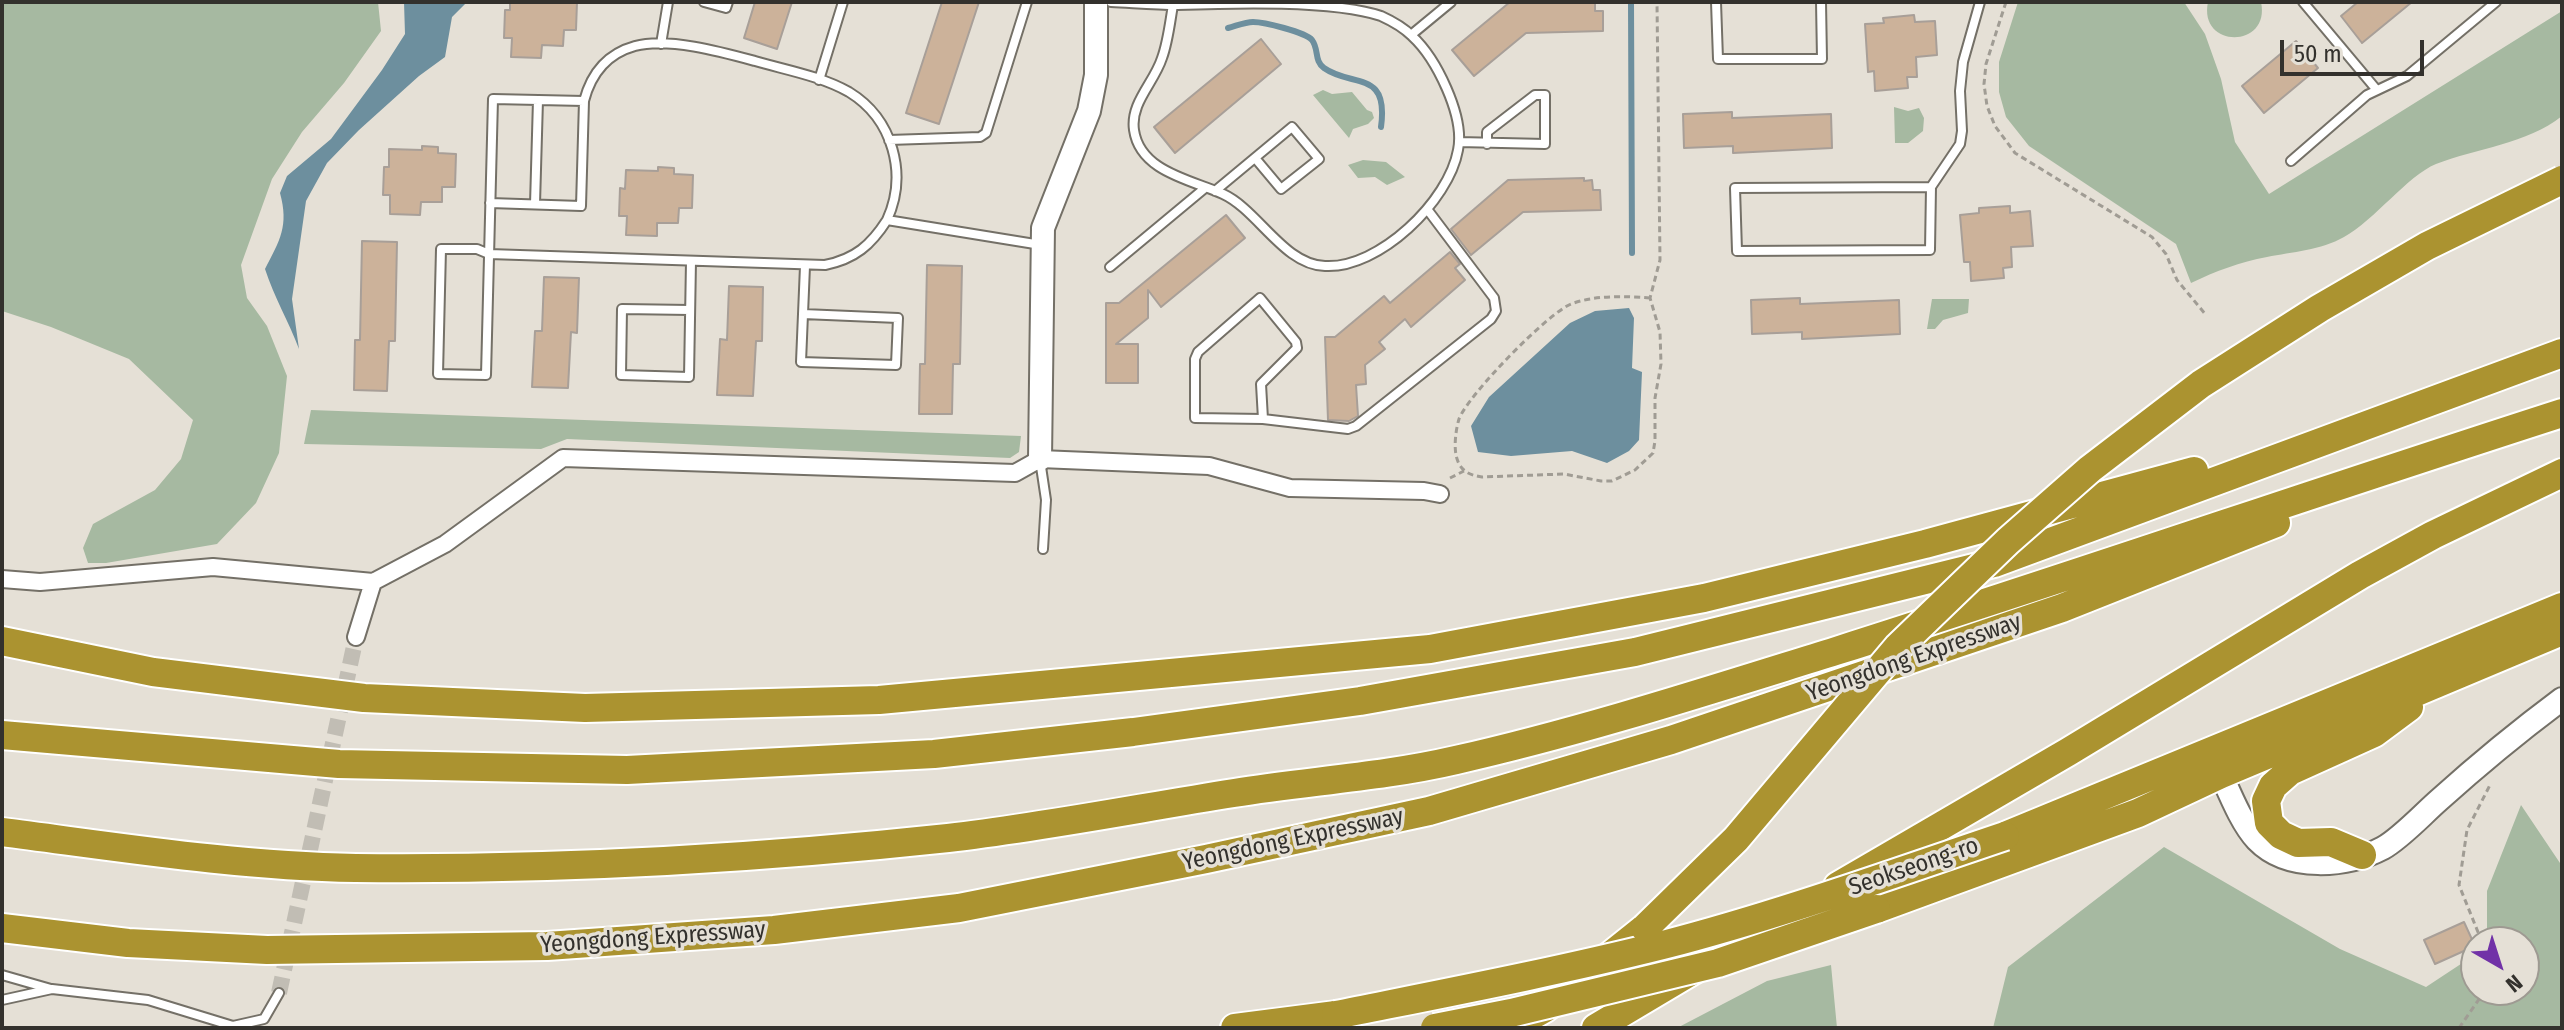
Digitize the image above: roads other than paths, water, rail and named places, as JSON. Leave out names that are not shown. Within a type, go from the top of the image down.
[{"type":"highway","points":[[1510,1028],[1545,1008],[1645,928],[1736,839],[1898,647],[1956,589],[2090,469],[2201,384],[2320,308],[2427,246],[2562,180]]},
{"type":"highway","points":[[2,735],[339,764],[627,770],[934,754],[1133,732],[1360,701],[1635,652],[1994,563],[2562,353]]},
{"type":"highway","points":[[2,641],[153,672],[364,698],[585,708],[879,700],[1414,651],[1704,598],[1925,544],[2172,478],[2523,368]]},
{"type":"highway","name":"Yeongdong Expressway","points":[[2,832],[224,860],[352,868],[618,863],[950,837],[1078,820],[1239,792],[1387,773],[1455,761],[1647,709],[1991,602],[2280,503],[2562,413]]},
{"type":"highway","name":"Yeongdong Expressway","points":[[2,928],[128,943],[267,950],[547,946],[774,930],[959,908],[1206,859],[1429,811],[1671,740],[2062,608],[2524,425]]},
{"type":"highway","points":[[1596,1028],[2068,752],[2360,575],[2433,535],[2562,473]]},
{"type":"highway","points":[[2216,764],[2442,682],[2536,643],[2558,617]]},
{"type":"highway","name":"Seokseong-ro","points":[[1235,1028],[1336,1015],[1511,980],[1665,944],[2009,848],[2216,764],[2558,617]]},
{"type":"highway","points":[[2362,855],[2331,842],[2298,843],[2281,835],[2269,823],[2266,801],[2273,786],[2290,771],[2374,733],[2442,682]]},
{"type":"highway","points":[[1435,1028],[1541,1007],[1718,963],[2009,848]]},
{"type":"street","points":[[1040,459],[1042,245],[1046,220],[1094,92],[1096,2]]},
{"type":"street","points":[[2,579],[40,582],[213,567],[373,582],[445,544],[563,458],[1015,473],[1040,459],[1209,466],[1290,488],[1440,494]]},
{"type":"street","points":[[356,637],[373,582]]},
{"type":"street","points":[[2216,764],[2256,839],[2271,851],[2300,862],[2341,861],[2385,847],[2512,736],[2562,699]]},
{"type":"lane","points":[[661,44],[668,2]]},
{"type":"lane","points":[[704,2],[726,8],[728,2]]},
{"type":"lane","points":[[819,80],[843,2]]},
{"type":"lane","points":[[889,140],[980,137],[986,133],[1027,2]]},
{"type":"lane","points":[[1111,2],[1173,5],[1246,2],[1348,4],[1378,15],[1411,35],[1424,48],[1442,79],[1455,115],[1459,142],[1453,166],[1427,209],[1402,236],[1381,248],[1340,265],[1324,266],[1306,262],[1239,205],[1163,169],[1150,159],[1134,132],[1137,106],[1165,50],[1173,5]]},
{"type":"lane","points":[[1411,35],[1451,2]]},
{"type":"lane","points":[[1716,2],[1718,59],[1822,59],[1821,2]]},
{"type":"lane","points":[[1931,187],[1735,188],[1737,251],[1930,250],[1931,187],[1960,144],[1963,62],[1980,2]]},
{"type":"lane","points":[[2303,2],[2376,89]]},
{"type":"lane","points":[[2291,161],[2376,89],[2407,76],[2496,2]]},
{"type":"lane","points":[[490,203],[581,206],[584,101],[588,87],[607,59],[635,46],[661,44],[721,52],[819,80],[846,90],[861,100],[874,114],[894,150],[898,187],[895,203],[867,247],[852,257],[825,265],[489,254],[477,249],[441,249],[438,374],[486,375],[489,254],[490,203],[493,99],[584,101]]},
{"type":"lane","points":[[1459,142],[1487,144],[1545,144],[1545,95],[1535,95],[1487,132],[1487,144]]},
{"type":"lane","points":[[535,204],[538,100]]},
{"type":"lane","points":[[1215,191],[1292,127],[1319,159],[1281,189],[1255,158]]},
{"type":"lane","points":[[1110,267],[1205,188]]},
{"type":"lane","points":[[1263,419],[1261,384],[1297,348],[1296,342],[1260,298],[1198,352],[1195,359],[1195,418],[1263,419],[1348,429],[1356,426],[1491,319],[1496,311],[1494,298],[1427,209]]},
{"type":"lane","points":[[887,220],[1042,245]]},
{"type":"lane","points":[[690,310],[622,309],[621,375],[689,377],[691,261]]},
{"type":"lane","points":[[803,314],[898,318],[896,365],[801,362],[803,314],[805,266]]},
{"type":"lane","points":[[1040,459],[1046,500],[1043,549]]},
{"type":"lane","points":[[2,975],[52,989],[148,1000],[233,1026],[264,1019],[279,993]]},
{"type":"lane","points":[[2,1000],[52,989]]},
{"type":"water","points":[[404,2],[467,2],[452,17],[445,57],[419,76],[327,163],[306,201],[292,299],[299,349],[265,269],[282,232],[284,215],[280,193],[287,176],[331,139],[382,70],[405,34]]},
{"type":"water","points":[[1629,308],[1634,318],[1632,368],[1642,372],[1639,440],[1629,451],[1607,463],[1572,451],[1511,456],[1478,452],[1471,426],[1489,397],[1570,323],[1595,311]]},
{"type":"waterway","points":[[1631,3],[1632,253]]},
{"type":"waterway","points":[[1228,28],[1258,22],[1308,37],[1324,68],[1374,88],[1382,109],[1381,127]]},
{"type":"tunnel","points":[[279,993],[356,637]]}]
